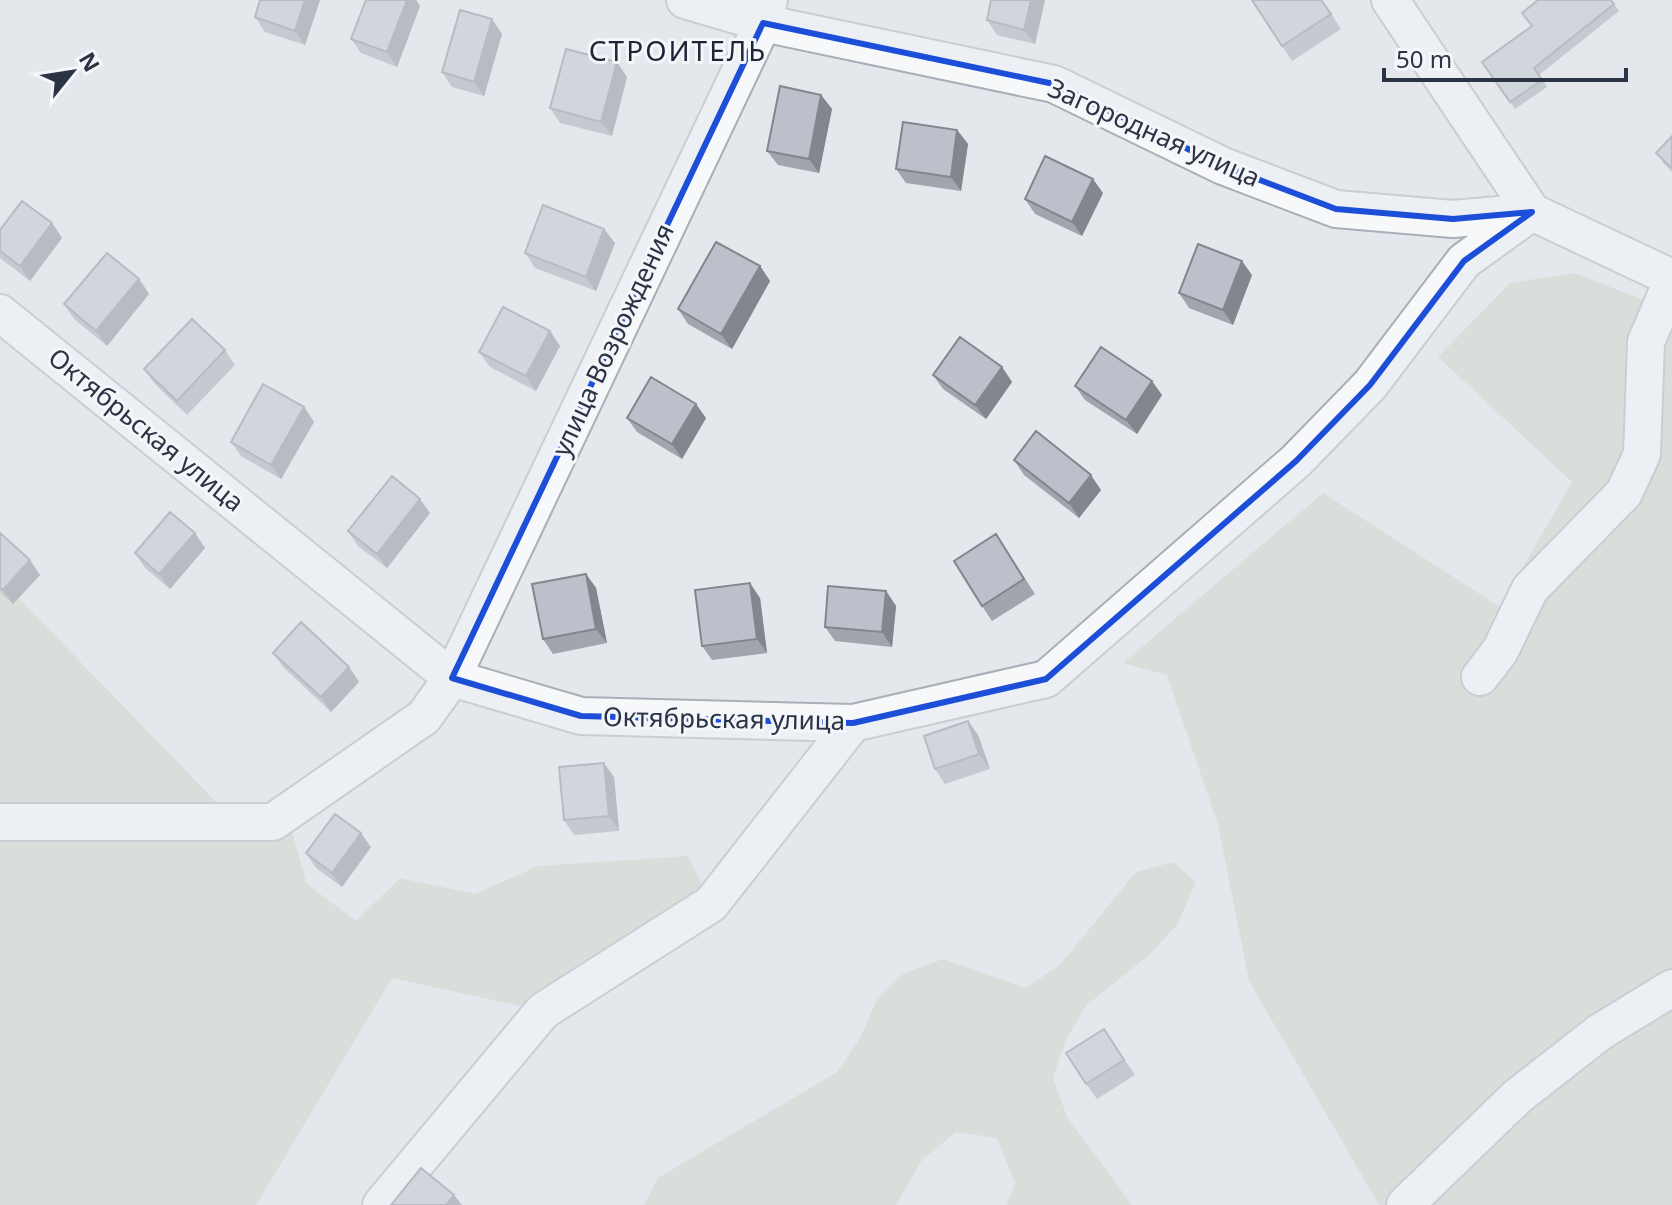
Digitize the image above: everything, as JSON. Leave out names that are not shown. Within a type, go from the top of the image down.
[{"type":"street","name":"Загородная улица","points":[[685,0],[766,11],[1054,84],[1223,166],[1336,209],[1453,219],[1532,212]]},
{"type":"street","points":[[1390,0],[1532,212],[1672,279],[1646,342],[1642,454],[1624,493],[1530,589],[1500,651],[1480,677]]},
{"type":"street","name":"улица Возрождения","points":[[0,822],[273,822],[424,717],[452,678],[766,11]]},
{"type":"street","name":"Октябрьская улица","points":[[0,313],[452,678],[581,716],[853,723],[1046,679],[1296,461],[1370,385],[1464,261],[1532,212]]},
{"type":"street","points":[[381,1205],[543,1011],[711,904],[853,723]]},
{"type":"street","points":[[1405,1205],[1518,1096],[1600,1032],[1672,988]]},
{"type":"highlighted area","points":[[763,23],[1054,84],[1223,166],[1336,209],[1453,219],[1532,212],[1464,261],[1370,385],[1296,461],[1046,679],[853,723],[581,716],[452,678]]},
{"type":"green space","points":[[1574,273],[1672,311],[1672,1205],[1379,1205],[1249,981],[1218,825],[1167,675],[1123,663],[1323,493],[1500,607],[1572,482],[1438,357],[1510,283]]},
{"type":"green space","points":[[0,579],[227,813],[0,813]]},
{"type":"green space","points":[[290,825],[307,884],[356,921],[400,878],[475,894],[538,866],[688,856],[711,904],[543,1011],[392,978],[256,1205],[0,1205],[0,835]]},
{"type":"green space","points":[[1173,862],[1196,882],[1177,925],[1150,954],[1087,1005],[1066,1039],[1053,1078],[1068,1119],[1132,1205],[1007,1205],[1015,1183],[997,1138],[956,1132],[922,1160],[896,1205],[644,1205],[658,1178],[837,1072],[859,1040],[877,1000],[904,973],[943,959],[1025,988],[1059,966],[1136,872]]},
{"type":"building","points":[[260,0],[305,0],[295,31],[255,17]]},
{"type":"building","points":[[366,0],[407,0],[387,52],[351,39]]},
{"type":"building","points":[[991,0],[1031,0],[1024,30],[987,20]]},
{"type":"building","points":[[1252,0],[1321,0],[1331,14],[1282,46]]},
{"type":"building","points":[[1538,0],[1611,0],[1614,4],[1534,68],[1542,80],[1510,102],[1482,62],[1532,26],[1522,13]]},
{"type":"building","points":[[460,10],[492,19],[474,82],[442,72]]},
{"type":"building","points":[[566,49],[617,62],[601,122],[550,108]]},
{"type":"building","points":[[780,86],[821,95],[809,159],[767,151]]},
{"type":"building","points":[[903,122],[957,130],[951,177],[896,169]]},
{"type":"building","points":[[1672,136],[1672,168],[1656,153]]},
{"type":"building","points":[[1045,156],[1093,179],[1072,222],[1025,199]]},
{"type":"building","points":[[22,201],[52,223],[20,266],[0,251],[0,230]]},
{"type":"building","points":[[543,205],[604,229],[586,277],[525,253]]},
{"type":"building","points":[[716,242],[760,266],[721,334],[678,309]]},
{"type":"building","points":[[1198,244],[1242,261],[1223,310],[1179,293]]},
{"type":"building","points":[[107,253],[139,279],[96,331],[64,304]]},
{"type":"building","points":[[503,307],[550,331],[526,376],[479,352]]},
{"type":"building","points":[[192,319],[225,350],[177,401],[144,369]]},
{"type":"building","points":[[960,337],[1002,367],[975,405],[933,375]]},
{"type":"building","points":[[1101,347],[1152,381],[1126,420],[1075,386]]},
{"type":"building","points":[[651,377],[696,404],[672,444],[627,418]]},
{"type":"building","points":[[263,384],[304,407],[271,465],[231,442]]},
{"type":"building","points":[[1036,431],[1091,475],[1069,503],[1014,460]]},
{"type":"building","points":[[392,476],[420,499],[377,554],[348,531]]},
{"type":"building","points":[[170,512],[195,533],[159,574],[135,553]]},
{"type":"building","points":[[0,533],[30,560],[3,590],[0,587]]},
{"type":"building","points":[[996,534],[1024,579],[982,606],[954,561]]},
{"type":"building","points":[[586,574],[596,629],[543,639],[532,584]]},
{"type":"building","points":[[750,583],[757,639],[702,646],[695,590]]},
{"type":"building","points":[[828,586],[886,591],[882,632],[825,627]]},
{"type":"building","points":[[301,622],[349,667],[321,697],[273,653]]},
{"type":"building","points":[[968,721],[979,754],[935,769],[924,736]]},
{"type":"building","points":[[604,763],[609,816],[564,820],[559,767]]},
{"type":"building","points":[[335,814],[361,833],[332,873],[306,853]]},
{"type":"building","points":[[1104,1029],[1124,1060],[1086,1084],[1066,1053]]},
{"type":"building","points":[[421,1168],[454,1195],[446,1205],[391,1205]]},
{"type":"district","name":"СТРОИТЕЛЬ","points":[[678,51]]}]
